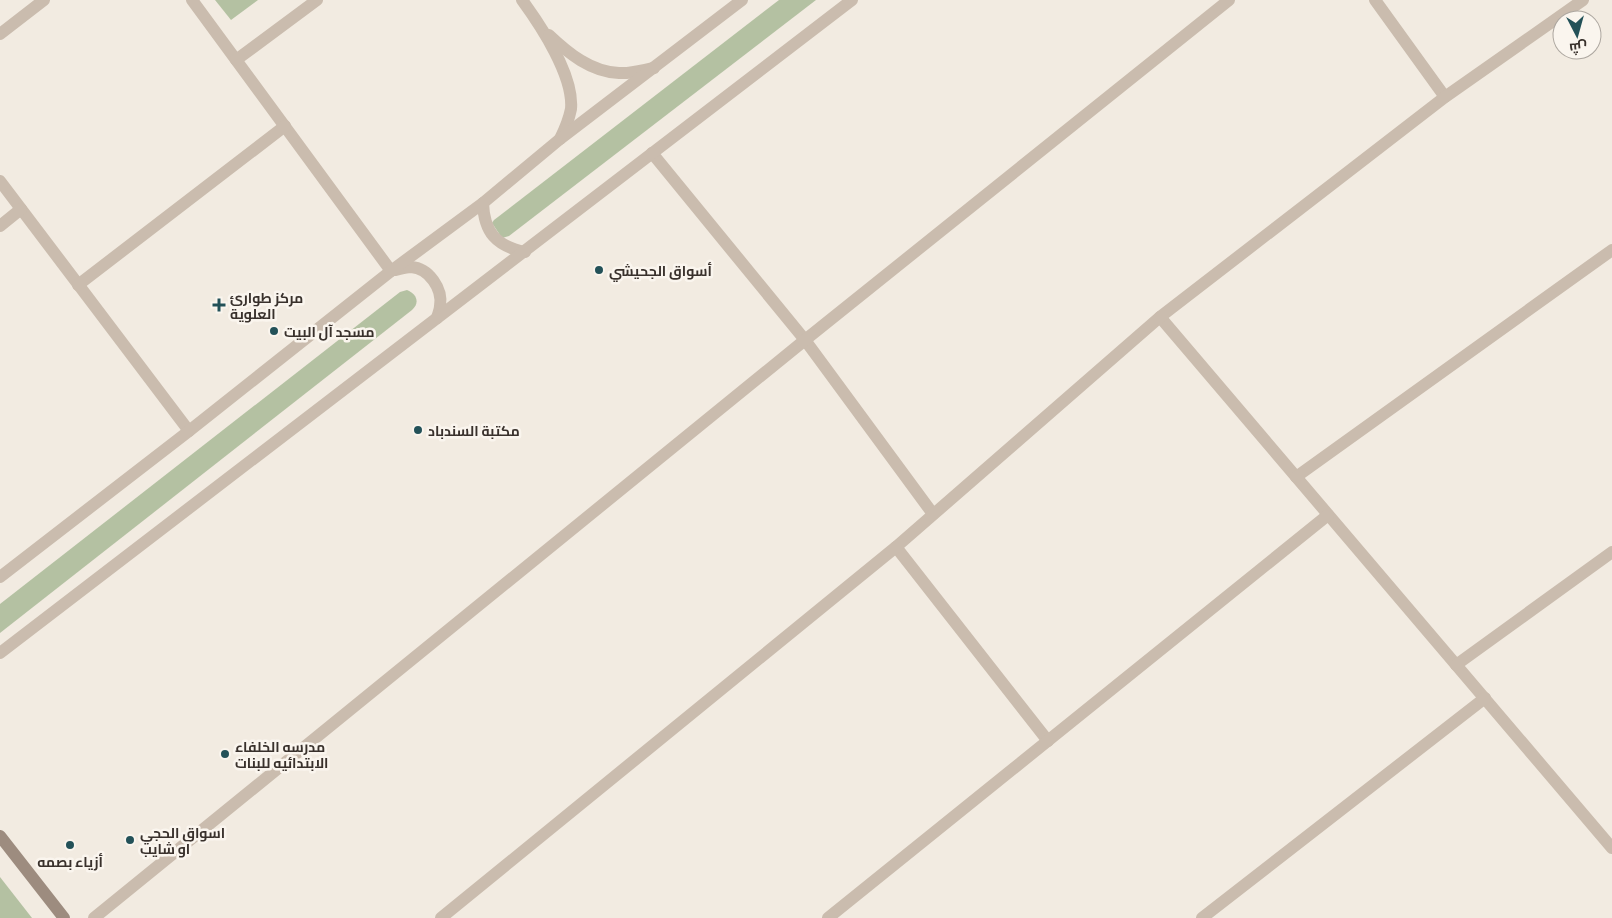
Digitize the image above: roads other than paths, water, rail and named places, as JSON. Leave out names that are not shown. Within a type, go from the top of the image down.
[{"type":"main road","points":[[0,836],[64,918]]},
{"type":"street","points":[[0,34],[44,0]]},
{"type":"street","points":[[192,0],[391,271]]},
{"type":"street","points":[[236,60],[317,0]]},
{"type":"street","points":[[522,0],[549,41],[570,91],[570,109],[560,138]]},
{"type":"street","points":[[0,577],[189,431],[391,271],[483,204],[560,138],[742,0]]},
{"type":"street","points":[[0,653],[852,0]]},
{"type":"street","points":[[94,918],[805,340],[1229,0]]},
{"type":"street","points":[[1375,0],[1445,97]]},
{"type":"street","points":[[440,918],[896,547],[1160,317],[1445,97],[1583,0]]},
{"type":"street","points":[[542,28],[575,57],[603,71],[619,74],[654,68]]},
{"type":"street","points":[[78,284],[285,126]]},
{"type":"street","points":[[652,154],[805,340],[933,514]]},
{"type":"street","points":[[0,181],[189,431]]},
{"type":"street","points":[[483,204],[486,227],[493,237],[502,245],[525,252]]},
{"type":"street","points":[[0,226],[21,209]]},
{"type":"street","points":[[1296,477],[1612,250]]},
{"type":"street","points":[[391,271],[411,267],[424,272],[433,280],[440,292],[437,318]]},
{"type":"street","points":[[1160,317],[1612,848]]},
{"type":"street","points":[[828,918],[1328,515]]},
{"type":"street","points":[[896,547],[1048,741]]},
{"type":"street","points":[[1456,665],[1612,552]]},
{"type":"street","points":[[1202,918],[1484,698]]},
{"type":"place","name":"أسواق الجحيشي","points":[[599,270]]},
{"type":"place","name":"مركز طوارئ العلوية","points":[[219,305]]},
{"type":"place","name":"مسجد آل البيت","points":[[274,331]]},
{"type":"place","name":"مكتبة السندباد","points":[[418,430]]},
{"type":"place","name":"مدرسه الخلفاء الابتدائيه للبنات","points":[[225,754]]},
{"type":"place","name":"اسواق الحجي او شايب","points":[[130,840]]},
{"type":"place","name":"أزياء بصمه","points":[[70,845]]}]
